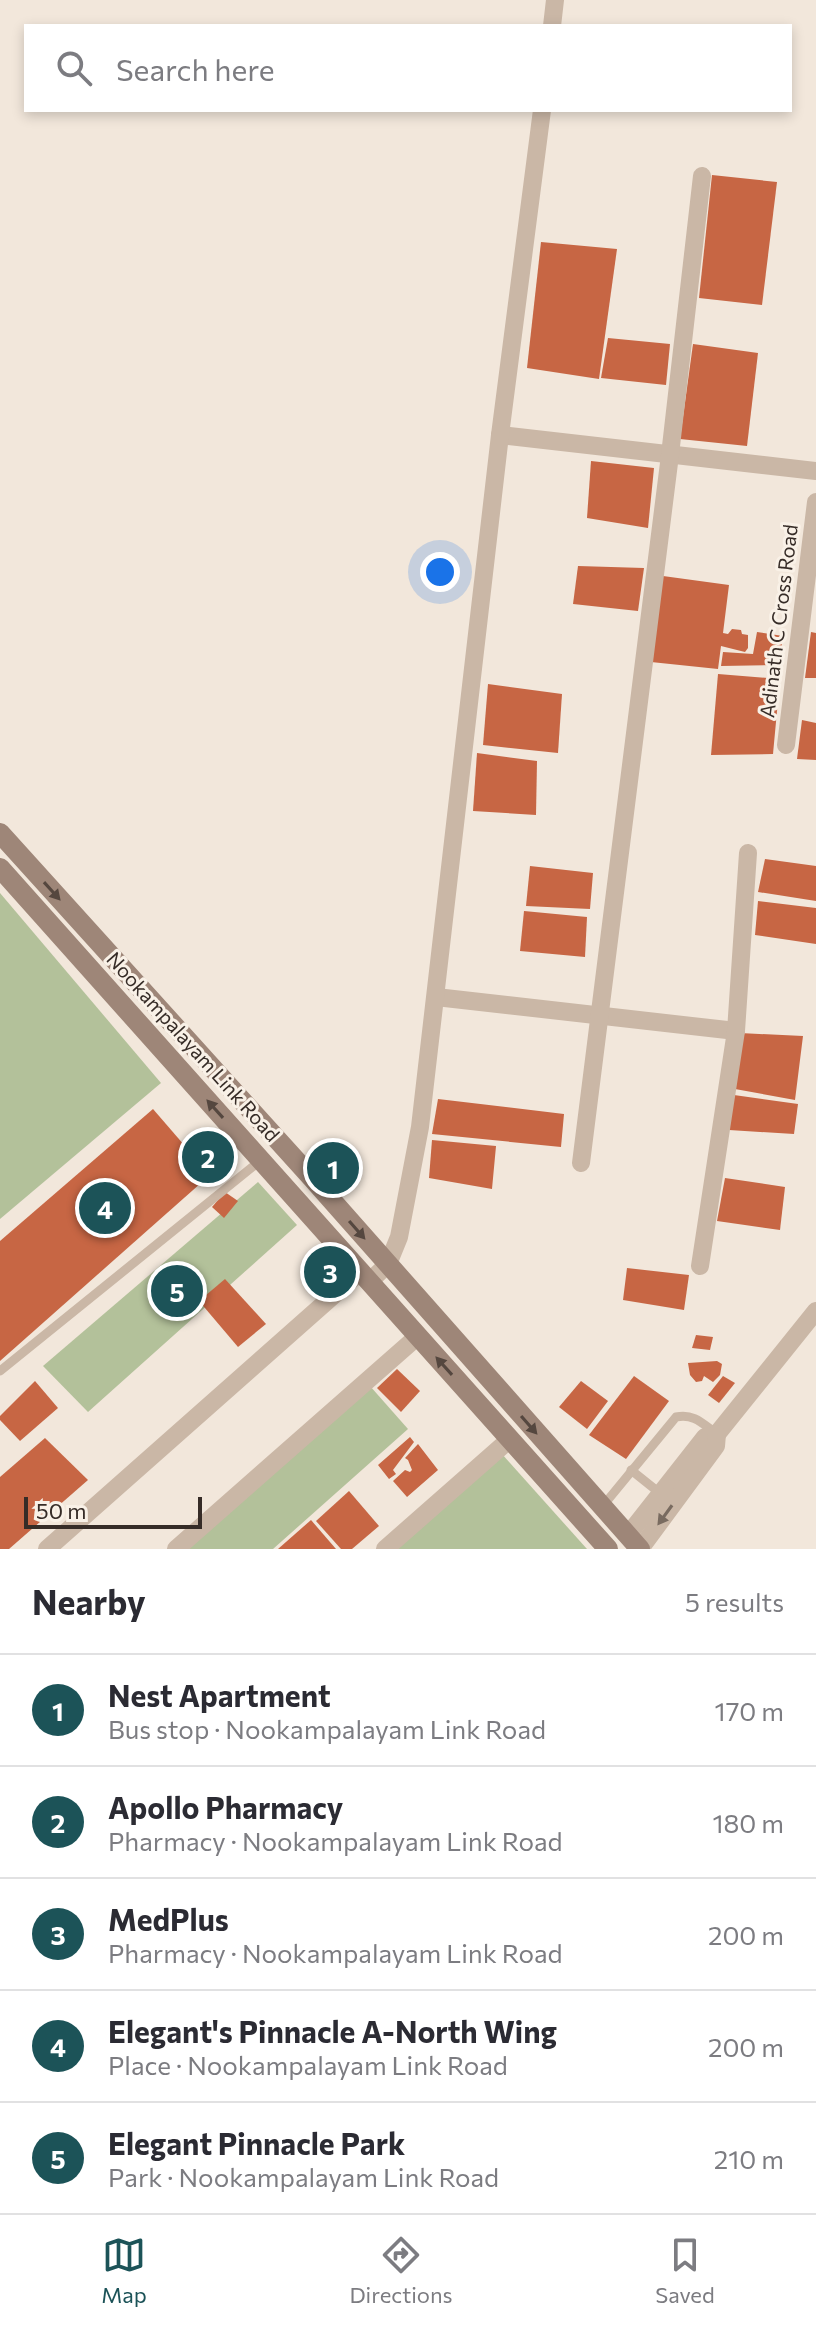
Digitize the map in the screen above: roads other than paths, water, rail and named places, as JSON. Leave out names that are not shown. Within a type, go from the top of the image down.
[{"type":"street","points":[[552,24],[555,0]]},
{"type":"street","points":[[47,1549],[365,1276],[388,1264],[399,1237],[420,1127],[500,435],[542,112]]},
{"type":"street","points":[[581,1163],[702,176]]},
{"type":"street","points":[[500,435],[816,471]]},
{"type":"street","name":"Adinath C Cross Road","points":[[786,745],[816,502]]},
{"type":"street","name":"Nookampalayam Link Road","points":[[0,833],[636,1544]]},
{"type":"street","points":[[700,1266],[736,1031],[748,853]]},
{"type":"street","name":"Nookampalayam Link Road","points":[[0,868],[608,1549]]},
{"type":"street","points":[[436,997],[736,1031]]},
{"type":"street","points":[[636,1544],[716,1446],[717,1434],[816,1311]]},
{"type":"street","points":[[176,1549],[418,1336]]},
{"type":"street","points":[[636,1544],[661,1494],[705,1437],[717,1434]]},
{"type":"street","points":[[385,1549],[510,1439]]},
{"type":"lane","points":[[0,1371],[261,1160]]},
{"type":"lane","points":[[602,1507],[676,1417],[695,1417],[717,1434]]},
{"type":"lane","points":[[631,1470],[661,1494]]},
{"type":"place","name":"Apollo Pharmacy","points":[[208,1157]]},
{"type":"place","name":"Nest Apartment","points":[[333,1168]]},
{"type":"place","name":"Elegant's Pinnacle A-North Wing","points":[[105,1208]]},
{"type":"place","name":"MedPlus","points":[[330,1272]]},
{"type":"place","name":"Elegant Pinnacle Park","points":[[177,1291]]}]
